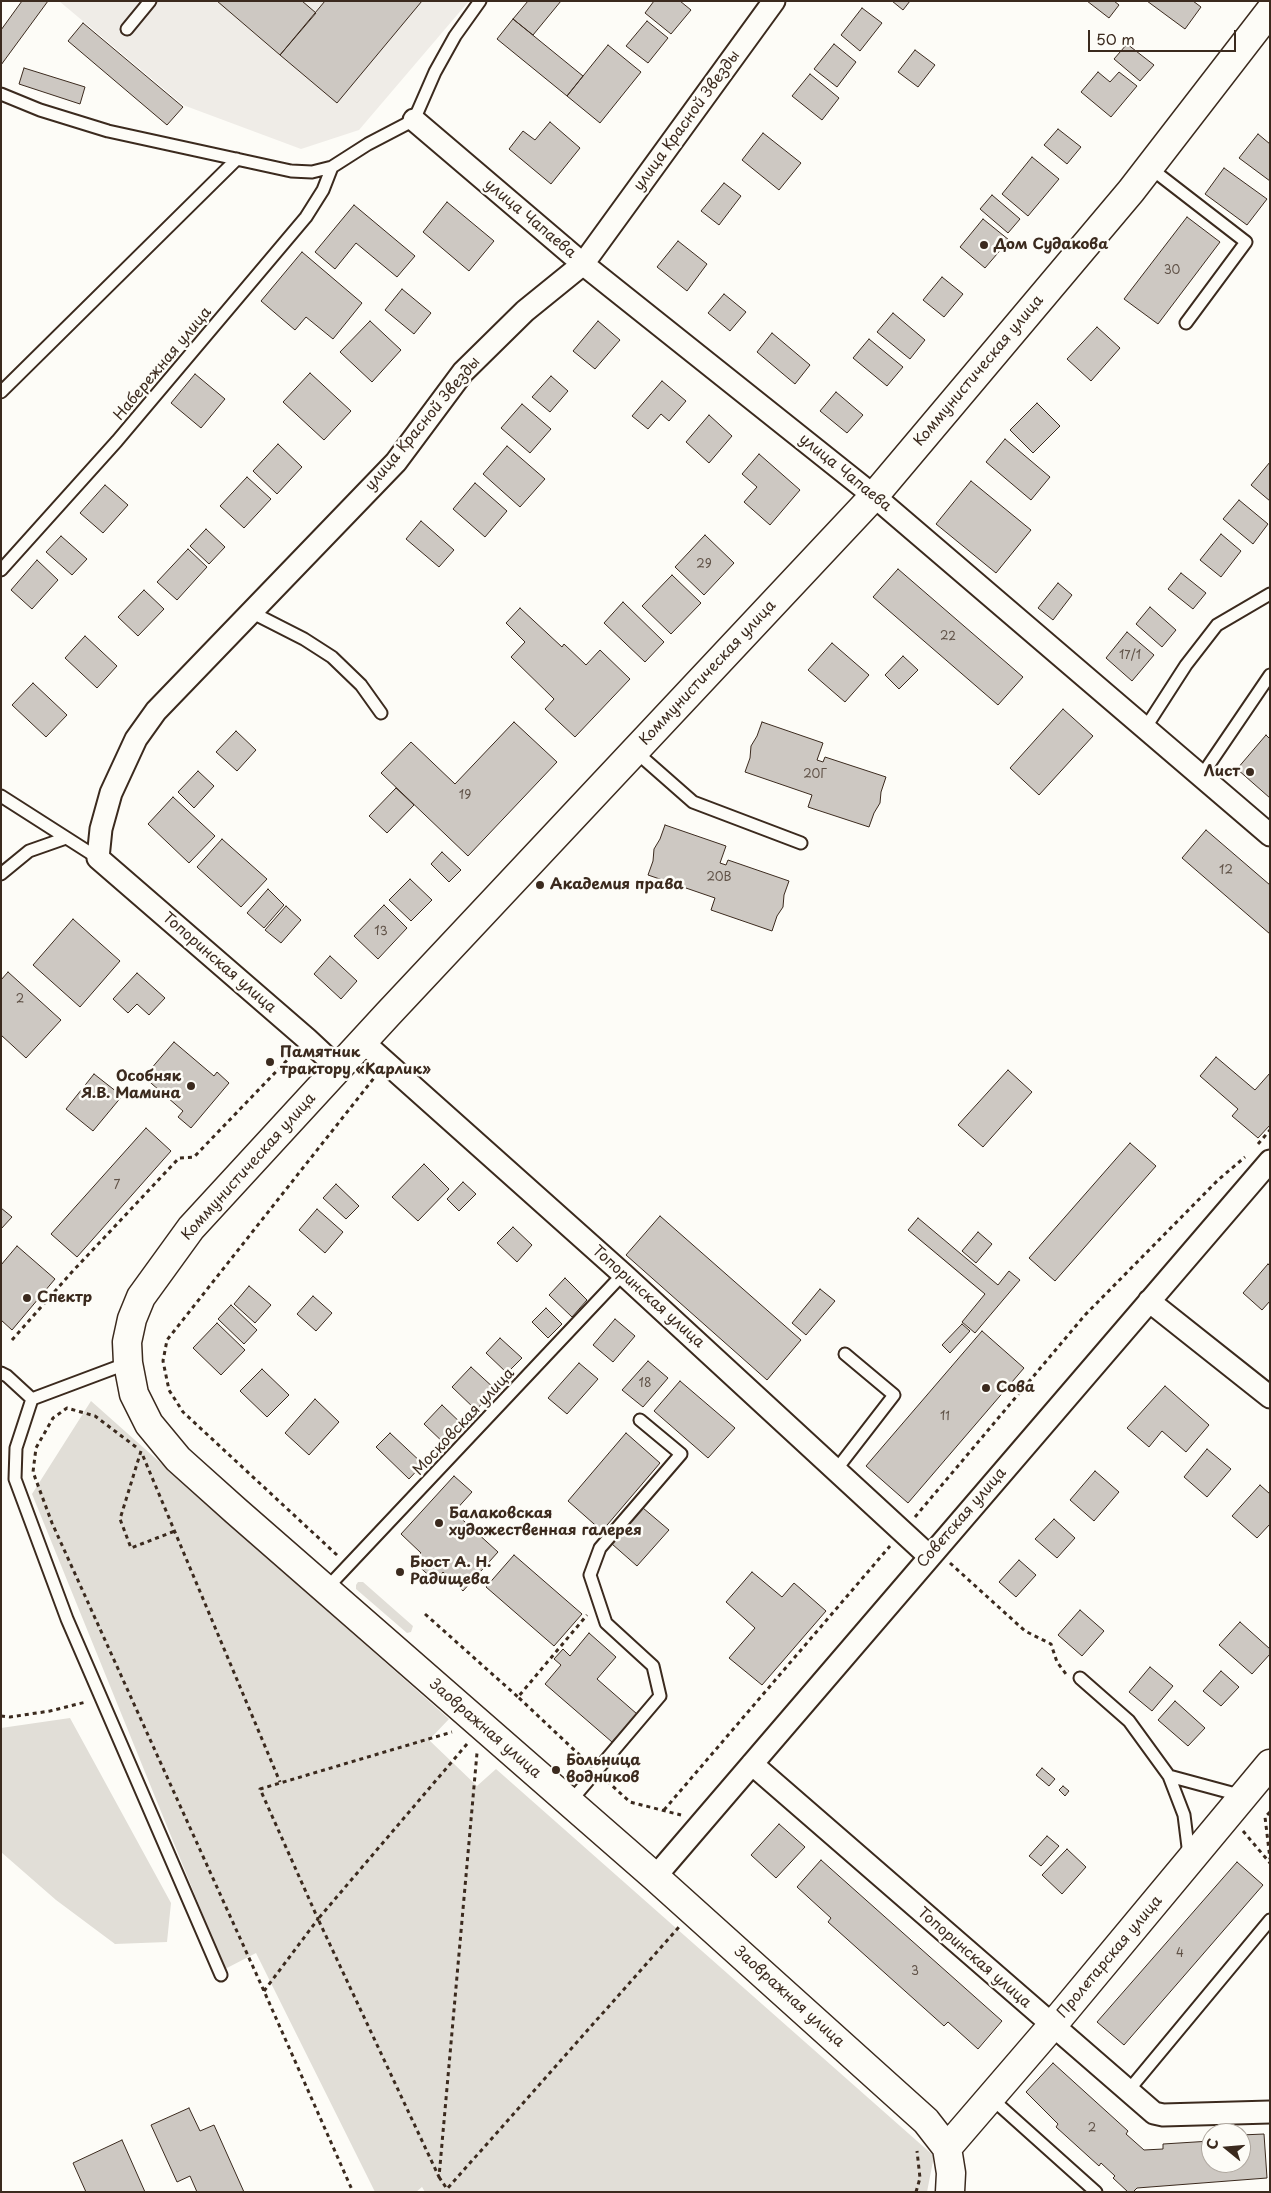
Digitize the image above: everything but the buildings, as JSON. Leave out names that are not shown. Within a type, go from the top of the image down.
[{"type":"main road","name":"Коммунистическая улица","points":[[132,1319],[141,1297],[191,1228],[362,1042],[874,496],[1149,167],[1270,11]]},
{"type":"main road","name":"Заовражная улица","points":[[132,1319],[127,1342],[128,1363],[134,1394],[149,1424],[178,1459],[655,1877],[926,2121],[947,2148]]},
{"type":"main road","name":"Пролетарская улица","points":[[947,2148],[1052,2026],[1270,1764]]},
{"type":"main road","points":[[947,2148],[951,2173],[950,2192]]},
{"type":"street","name":"улица Красной Звезды","points":[[98,858],[101,829],[111,793],[136,739],[156,711],[396,462],[464,372],[525,311],[583,264],[774,1]]},
{"type":"street","name":"улица Чапаева","points":[[414,120],[583,264],[874,496],[1270,834]]},
{"type":"street","name":"Топоринская улица","points":[[98,858],[338,1068]]},
{"type":"street","name":"Топоринская улица","points":[[362,1042],[623,1274],[903,1531],[932,1552]]},
{"type":"street","name":"Советская улица","points":[[655,1877],[1149,1301],[1262,1154]]},
{"type":"street","points":[[1149,1301],[1270,1397]]},
{"type":"street","name":"Топоринская улица","points":[[752,1764],[1154,2113],[1163,2115],[1270,2112]]},
{"type":"lane","points":[[127,29],[150,1]]},
{"type":"lane","points":[[1,94],[40,110],[108,131],[237,160],[312,172],[332,167],[368,144],[414,120],[435,72],[455,36],[480,1]]},
{"type":"lane","points":[[1,392],[237,160]]},
{"type":"lane","name":"Набережная улица","points":[[1,570],[117,441],[306,217],[323,190],[332,167]]},
{"type":"lane","points":[[1149,167],[1246,242],[1186,323]]},
{"type":"lane","points":[[1146,727],[1186,665],[1217,625],[1270,594]]},
{"type":"lane","points":[[252,612],[304,639],[332,657],[361,685],[381,713]]},
{"type":"lane","points":[[1202,775],[1270,675]]},
{"type":"lane","points":[[635,751],[693,802],[801,843]]},
{"type":"lane","points":[[1,796],[98,858]]},
{"type":"lane","points":[[1,874],[29,851],[66,838]]},
{"type":"lane","name":"Московская улица","points":[[326,1590],[623,1274]]},
{"type":"lane","points":[[836,1470],[894,1396],[846,1354]]},
{"type":"lane","points":[[32,1399],[128,1363]]},
{"type":"lane","points":[[1,1373],[7,1376],[32,1399]]},
{"type":"lane","points":[[32,1399],[16,1448],[15,1479],[67,1619],[220,1975]]},
{"type":"lane","points":[[570,1802],[660,1696],[653,1666],[606,1623],[590,1575],[600,1548],[681,1454],[640,1420]]},
{"type":"lane","points":[[1080,1678],[1129,1721],[1169,1776],[1184,1815],[1190,1860]]},
{"type":"lane","points":[[1169,1776],[1236,1805]]},
{"type":"lane","points":[[1128,2091],[1270,1920]]},
{"type":"lane","points":[[991,2098],[1096,2192]]},
{"type":"path","points":[[12,1340],[66,1278],[179,1158],[194,1157],[307,1039]]},
{"type":"path","points":[[348,1566],[183,1412],[169,1390],[163,1361],[167,1340],[386,1062]]},
{"type":"path","points":[[1262,1154],[1270,1130]]},
{"type":"path","points":[[664,1810],[1086,1315],[1218,1180],[1248,1154]]},
{"type":"path","points":[[148,1458],[95,1416],[66,1408],[53,1418],[36,1448],[33,1472],[56,1532],[353,2192]]},
{"type":"path","points":[[137,1442],[280,1782]]},
{"type":"path","points":[[141,1451],[120,1519],[131,1548],[175,1531]]},
{"type":"path","points":[[932,1552],[1025,1631],[1051,1644],[1057,1662],[1067,1677],[1080,1678]]},
{"type":"path","points":[[525,1688],[599,1601]]},
{"type":"path","points":[[425,1614],[518,1698]]},
{"type":"path","points":[[1,1716],[10,1717],[50,1711],[102,1698]]},
{"type":"path","points":[[439,2177],[477,1753],[444,1725]]},
{"type":"path","points":[[452,1732],[260,1789],[318,1919],[439,2177],[447,2189],[679,1927]]},
{"type":"path","points":[[264,1991],[318,1919],[467,1744]]},
{"type":"path","points":[[1236,1805],[1270,1863]]},
{"type":"path","points":[[1270,1812],[1265,1817],[1270,1859]]},
{"type":"shaded area","points":[[59,1],[469,1],[359,130],[301,149],[183,105]]},
{"type":"shaded area","points":[[91,1401],[449,1719],[429,1740],[477,1786],[496,1769],[934,2156],[927,2192],[425,2192],[422,2187],[416,2192],[375,2192],[256,1953],[225,1969],[32,1494]]},
{"type":"shaded area","points":[[358,1582],[363,1582],[413,1626],[411,1632],[407,1633],[356,1589]]},
{"type":"shaded area","points":[[70,1718],[171,1903],[167,1942],[115,1944],[56,1900],[1,1852],[1,1728]]},
{"type":"place","name":"Дом Судакова","points":[[984,245]]},
{"type":"place","name":"Лист","points":[[1250,772]]},
{"type":"place","name":"Академия права","points":[[540,885]]},
{"type":"place","name":"Памятник трактору «Карлик»","points":[[270,1062]]},
{"type":"place","name":"Особняк Я.В. Мамина","points":[[191,1086]]},
{"type":"place","name":"Спектр","points":[[27,1298]]},
{"type":"place","name":"Сова","points":[[986,1388]]},
{"type":"place","name":"Балаковская художественная галерея","points":[[439,1523]]},
{"type":"place","name":"Бюст А. Н. Радищева","points":[[400,1572]]},
{"type":"place","name":"Больница водников","points":[[556,1770]]}]
